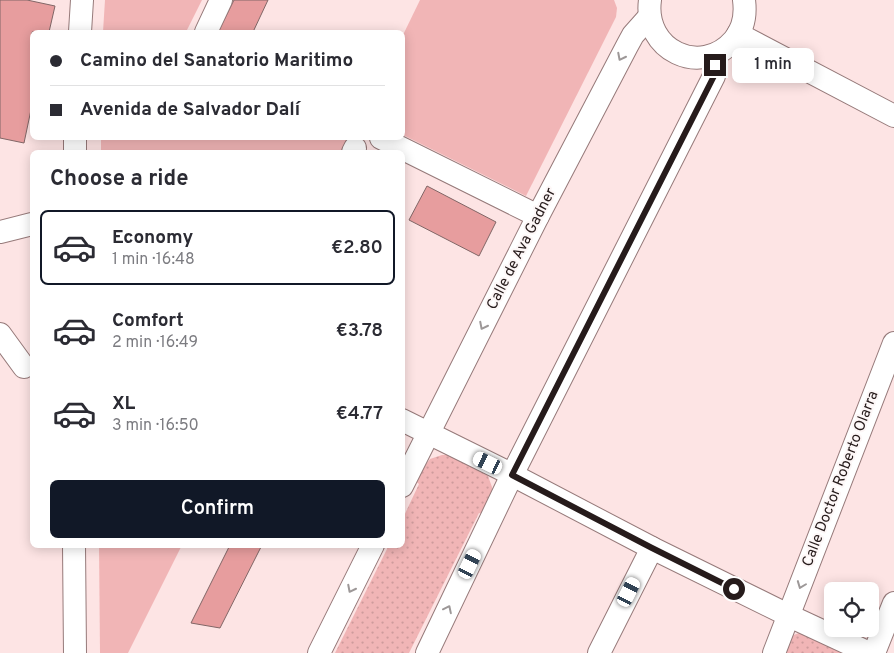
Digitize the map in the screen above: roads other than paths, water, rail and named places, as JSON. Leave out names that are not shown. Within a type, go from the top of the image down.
[{"type":"street","points":[[80,30],[82,0]]},
{"type":"street","points":[[207,30],[221,0]]},
{"type":"street","points":[[649,9],[654,31],[662,43],[674,52],[687,57],[702,58],[716,54],[729,46],[744,22],[746,3]]},
{"type":"street","name":"Calle de Ava Gadner","points":[[405,480],[538,216],[633,35],[649,9]]},
{"type":"street","points":[[738,34],[894,116]]},
{"type":"street","points":[[427,653],[512,475],[714,76],[716,54]]},
{"type":"street","points":[[385,140],[538,216]]},
{"type":"street","points":[[0,232],[30,224]]},
{"type":"street","points":[[0,334],[24,367]]},
{"type":"street","name":"Calle Doctor Roberto Olarra","points":[[774,653],[894,343]]},
{"type":"street","points":[[405,422],[652,548],[869,653]]},
{"type":"street","points":[[74,548],[75,653]]},
{"type":"street","points":[[319,653],[372,548]]},
{"type":"street","points":[[599,653],[652,548]]},
{"type":"street","points":[[874,653],[894,603]]}]
